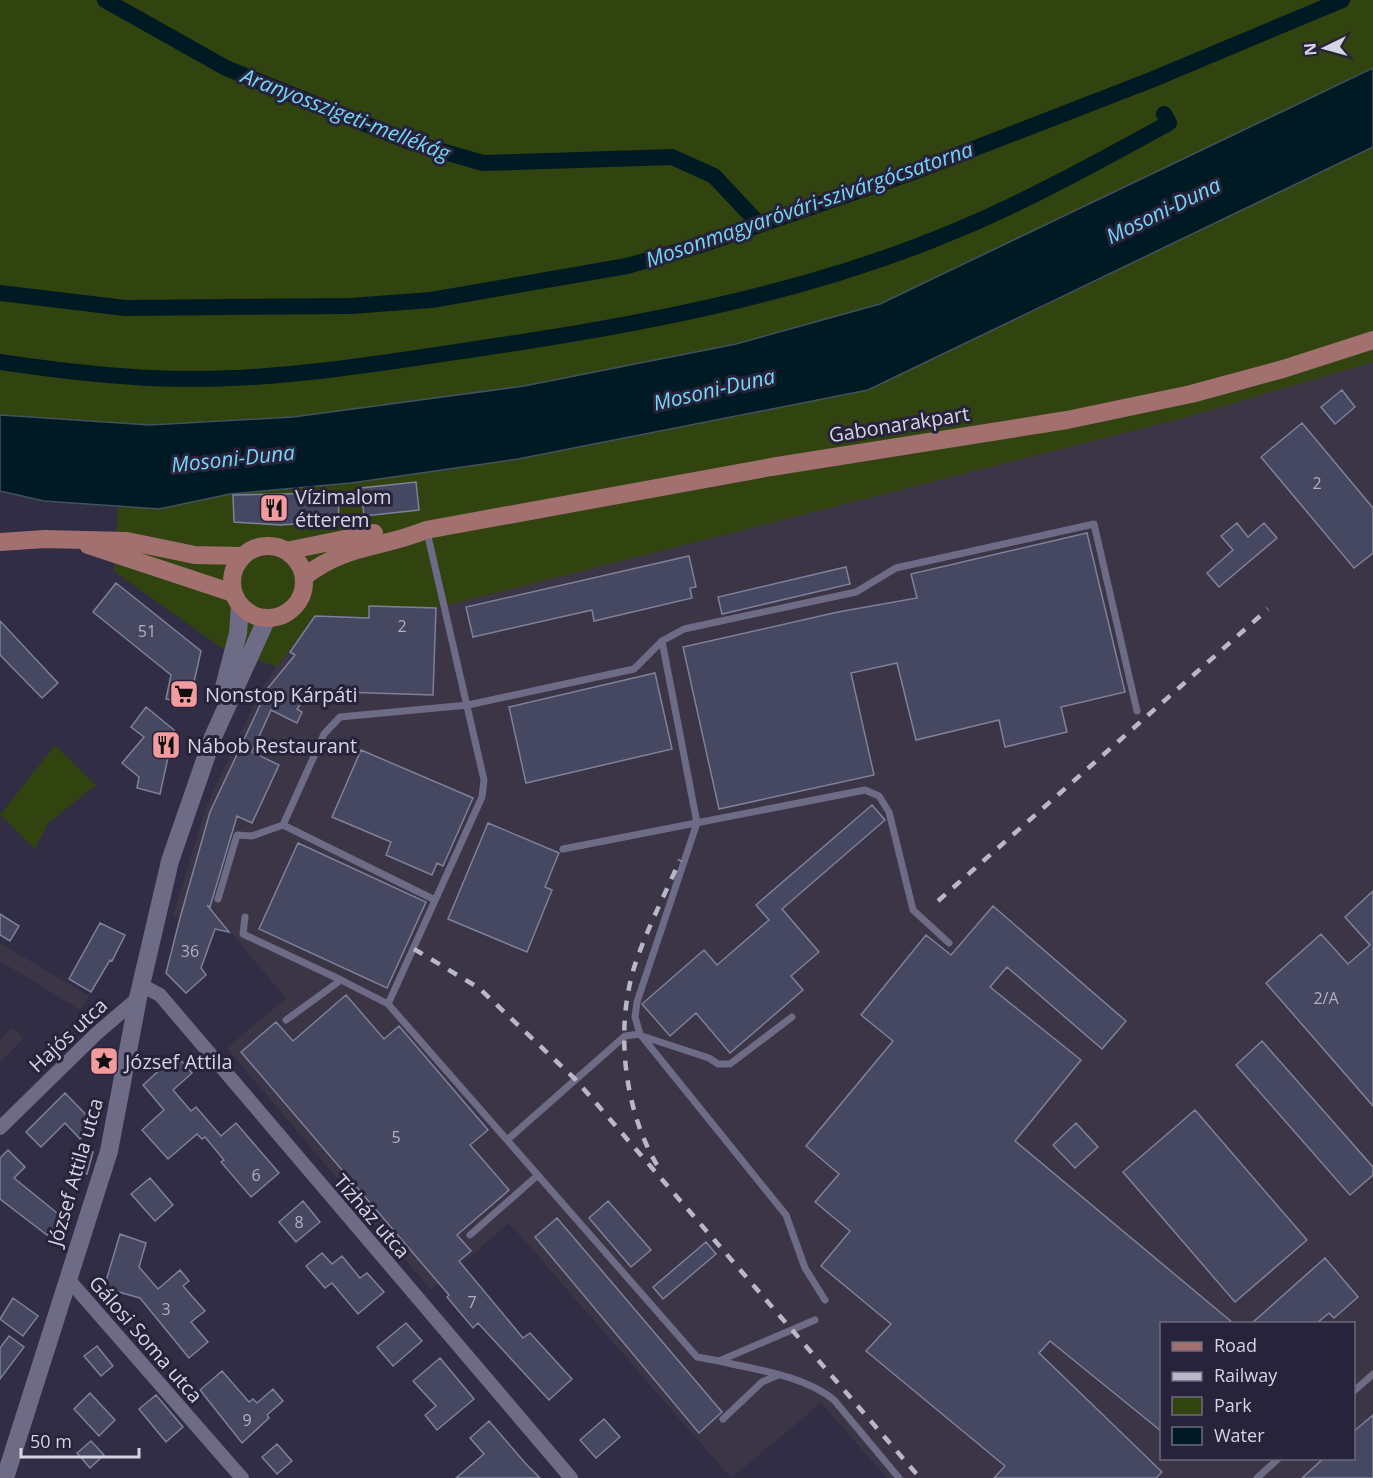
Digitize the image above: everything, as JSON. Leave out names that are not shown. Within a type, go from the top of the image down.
[{"type":"main road","name":"Gabonarakpart","points":[[426,530],[771,467],[1068,420],[1202,391],[1283,369],[1373,340]]},
{"type":"main road","points":[[0,542],[45,539],[127,541],[195,555],[242,556],[264,546],[286,551],[371,533],[406,529],[426,530]]},
{"type":"main road","points":[[304,578],[333,557],[426,530]]},
{"type":"main road","points":[[78,541],[237,599],[252,615],[267,618],[284,615],[293,608],[302,594],[304,578],[296,560],[286,551]]},
{"type":"main road","points":[[237,599],[232,577],[242,556]]},
{"type":"street","name":"József Attila utca","points":[[213,737],[238,633],[237,599]]},
{"type":"street","name":"József Attila utca","points":[[5,1478],[109,1151],[139,991],[170,861],[213,737],[267,618]]},
{"type":"street","name":"Hajós utca","points":[[0,1128],[139,991]]},
{"type":"street","name":"Tízház utca","points":[[139,991],[159,995],[571,1478]]},
{"type":"street","name":"Gálosi Soma utca","points":[[68,1279],[242,1478]]},
{"type":"lane","points":[[284,825],[324,734],[340,717],[468,705],[634,669],[662,641],[684,629],[856,592],[896,568],[1094,524],[1137,711]]},
{"type":"lane","points":[[388,1004],[482,797],[484,780],[426,530]]},
{"type":"lane","points":[[662,641],[697,823],[637,1002],[635,1017],[642,1035],[786,1215],[805,1268],[825,1300]]},
{"type":"lane","points":[[563,849],[865,790],[879,796],[889,812],[913,909],[949,943]]},
{"type":"lane","points":[[218,898],[237,835],[252,836],[284,825],[435,900]]},
{"type":"lane","points":[[245,917],[243,934],[388,1004],[694,1354],[812,1385],[834,1400],[899,1478]]},
{"type":"lane","points":[[286,1020],[341,980]]},
{"type":"lane","points":[[507,1140],[626,1035],[642,1035],[709,1058],[718,1064],[730,1064],[792,1017]]},
{"type":"lane","points":[[470,1235],[538,1175]]},
{"type":"lane","points":[[719,1361],[815,1320]]},
{"type":"lane","points":[[1355,1389],[1373,1374]]},
{"type":"lane","points":[[723,1419],[762,1382],[778,1375]]},
{"type":"lane","points":[[1257,1478],[1277,1460]]},
{"type":"shaded area","points":[[1373,362],[1373,1478],[887,1478],[821,1403],[731,1478],[509,1223],[431,1290],[227,1048],[286,998],[232,934],[173,916],[207,804],[264,684],[315,615],[367,617],[368,606],[436,608],[1187,417]]},
{"type":"shaded area","points":[[0,943],[89,996],[80,1010],[0,961]]},
{"type":"shaded area","points":[[12,1027],[24,1038],[0,1063],[0,1039]]},
{"type":"green space","points":[[0,0],[1373,0],[1373,68],[880,304],[736,344],[524,386],[293,417],[150,425],[13,418],[0,415]]},
{"type":"green space","points":[[1373,147],[1373,362],[1187,417],[436,608],[369,606],[368,617],[315,615],[277,667],[220,647],[114,571],[118,506],[159,509],[230,494],[351,483],[518,459],[868,390]]},
{"type":"green space","points":[[55,745],[96,785],[48,823],[35,849],[0,815]]},
{"type":"water","name":"Mosoni-Duna","points":[[1373,68],[1373,147],[868,390],[518,459],[351,483],[230,494],[159,509],[44,501],[0,491],[0,415],[150,425],[293,417],[524,386],[736,344],[880,304]]},
{"type":"building","points":[[1342,390],[1355,407],[1335,424],[1321,407]]},
{"type":"building","points":[[1302,423],[1373,508],[1373,553],[1354,568],[1261,457]]},
{"type":"building","points":[[416,482],[419,510],[364,516],[361,488]]},
{"type":"building","points":[[338,493],[339,521],[280,525],[234,522],[233,495]]},
{"type":"building","points":[[1237,523],[1248,537],[1264,523],[1277,538],[1219,587],[1207,573],[1233,550],[1221,536]]},
{"type":"building","points":[[1087,533],[1125,692],[1061,707],[1067,732],[1005,747],[999,720],[916,740],[897,663],[851,673],[874,775],[719,809],[683,647],[838,612],[917,598],[911,574]]},
{"type":"building","points":[[689,556],[696,587],[690,588],[692,598],[594,621],[592,610],[473,637],[466,607]]},
{"type":"building","points":[[846,567],[850,584],[722,614],[718,597]]},
{"type":"building","points":[[116,583],[201,651],[189,704],[166,699],[171,675],[93,612]]},
{"type":"building","points":[[369,606],[436,608],[433,695],[311,691],[297,709],[302,712],[297,723],[271,710],[252,752],[279,765],[252,823],[237,816],[210,907],[207,905],[229,932],[215,929],[201,968],[206,975],[186,993],[166,973],[180,918],[210,812],[268,688],[295,655],[290,652],[315,616],[369,618]]},
{"type":"building","points":[[0,621],[58,683],[42,698],[0,655]]},
{"type":"building","points":[[655,673],[672,749],[526,783],[509,707]]},
{"type":"building","points":[[146,707],[174,730],[160,794],[137,788],[139,777],[122,763],[144,737],[131,727]]},
{"type":"building","points":[[361,750],[473,798],[443,866],[437,863],[432,875],[386,855],[391,842],[332,817]]},
{"type":"building","points":[[872,805],[885,820],[782,909],[819,952],[791,976],[803,990],[730,1053],[696,1013],[670,1036],[642,1004],[704,950],[717,965],[769,920],[756,905]]},
{"type":"building","points":[[488,823],[559,853],[545,887],[552,890],[527,952],[448,919]]},
{"type":"building","points":[[298,843],[426,902],[387,988],[259,929]]},
{"type":"building","points":[[1373,891],[1373,1106],[1266,983],[1321,934],[1348,964],[1370,945],[1345,917]]},
{"type":"building","points":[[993,906],[1126,1021],[1102,1049],[1007,967],[990,987],[1081,1060],[1015,1141],[1232,1322],[1160,1322],[1160,1430],[1050,1341],[1039,1353],[1162,1472],[1156,1478],[994,1478],[1005,1466],[866,1351],[891,1324],[821,1266],[850,1231],[815,1202],[839,1174],[806,1146],[893,1041],[861,1015],[926,935],[951,955]]},
{"type":"building","points":[[0,914],[19,926],[10,941],[0,935]]},
{"type":"building","points":[[100,923],[125,935],[112,961],[110,960],[91,992],[69,979]]},
{"type":"building","points":[[346,995],[384,1039],[399,1026],[488,1130],[470,1145],[509,1190],[457,1235],[471,1251],[459,1261],[523,1338],[530,1333],[572,1379],[549,1400],[478,1323],[473,1328],[447,1297],[449,1295],[241,1052],[276,1022],[293,1041]]},
{"type":"building","points":[[1262,1041],[1373,1167],[1373,1175],[1350,1195],[1236,1065]]},
{"type":"building","points":[[176,1055],[192,1073],[173,1090],[191,1111],[196,1107],[221,1136],[236,1123],[279,1173],[251,1197],[221,1162],[224,1160],[205,1137],[202,1139],[197,1134],[168,1159],[142,1130],[164,1110],[143,1085]]},
{"type":"building","points":[[65,1093],[95,1124],[80,1139],[65,1123],[41,1147],[26,1132]]},
{"type":"building","points":[[1195,1110],[1307,1240],[1235,1302],[1123,1172]]},
{"type":"building","points":[[1076,1123],[1098,1147],[1075,1168],[1053,1145]]},
{"type":"building","points":[[81,1148],[93,1152],[87,1174],[75,1170]]},
{"type":"building","points":[[8,1150],[25,1167],[14,1178],[62,1217],[47,1235],[0,1199],[0,1158]]},
{"type":"building","points":[[150,1178],[173,1205],[155,1221],[131,1194]]},
{"type":"building","points":[[303,1201],[320,1222],[296,1242],[279,1222]]},
{"type":"building","points":[[608,1201],[651,1250],[631,1267],[589,1218]]},
{"type":"building","points":[[557,1218],[722,1412],[699,1433],[535,1237]]},
{"type":"building","points":[[120,1234],[146,1243],[139,1267],[158,1289],[180,1270],[189,1281],[183,1286],[205,1311],[191,1322],[208,1342],[189,1358],[140,1298],[104,1288]]},
{"type":"building","points":[[706,1242],[716,1254],[663,1299],[653,1287]]},
{"type":"building","points":[[322,1253],[332,1264],[342,1256],[360,1278],[367,1273],[384,1292],[358,1314],[332,1283],[325,1288],[306,1266]]},
{"type":"building","points":[[1325,1258],[1358,1297],[1334,1318],[1329,1313],[1318,1322],[1253,1322]]},
{"type":"building","points":[[13,1298],[38,1316],[23,1336],[0,1319]]},
{"type":"building","points":[[406,1323],[422,1341],[393,1366],[377,1347]]},
{"type":"building","points":[[9,1336],[24,1347],[0,1379],[0,1348]]},
{"type":"building","points":[[97,1346],[113,1366],[101,1376],[84,1356]]},
{"type":"building","points":[[440,1358],[474,1399],[437,1430],[425,1415],[436,1406],[413,1381]]},
{"type":"building","points":[[222,1371],[249,1402],[253,1399],[257,1403],[273,1389],[283,1401],[267,1415],[269,1418],[242,1443],[200,1390]]},
{"type":"building","points":[[90,1393],[115,1420],[99,1436],[74,1409]]},
{"type":"building","points":[[156,1395],[183,1427],[166,1442],[139,1409]]},
{"type":"building","points":[[1373,1415],[1373,1478],[1302,1478],[1322,1460],[1355,1460],[1355,1430]]},
{"type":"building","points":[[604,1419],[620,1437],[596,1458],[580,1440]]},
{"type":"building","points":[[489,1421],[540,1478],[456,1478],[484,1454],[470,1438]]},
{"type":"building","points":[[91,1441],[104,1455],[90,1468],[77,1453]]},
{"type":"building","points":[[277,1444],[292,1461],[277,1474],[262,1457]]},
{"type":"waterway","name":"Aranyosszigeti-mellékág","points":[[105,0],[226,68],[410,142],[483,163],[672,157],[714,176],[760,225]]},
{"type":"waterway","name":"Mosonmagyaróvári-szivárgócsatorna","points":[[0,293],[125,308],[351,306],[431,300],[627,266],[704,244],[911,173],[1151,80],[1342,0]]},
{"type":"waterway","points":[[0,362],[125,377],[239,378],[355,367],[566,335],[682,313],[853,269],[962,228],[1041,191],[1169,123],[1164,114]]},
{"type":"railway","points":[[938,901],[1268,609]]},
{"type":"railway","points":[[657,1165],[645,1142],[629,1090],[624,1035],[626,1007],[630,981],[638,956],[680,860]]},
{"type":"railway","points":[[414,949],[479,988],[576,1080],[920,1478]]},
{"type":"place","name":"Vízimalom étterem","points":[[274,508]]},
{"type":"place","name":"Nonstop Kárpáti","points":[[184,694]]},
{"type":"place","name":"Nábob Restaurant","points":[[166,745]]},
{"type":"place","name":"József Attila","points":[[104,1061]]}]
